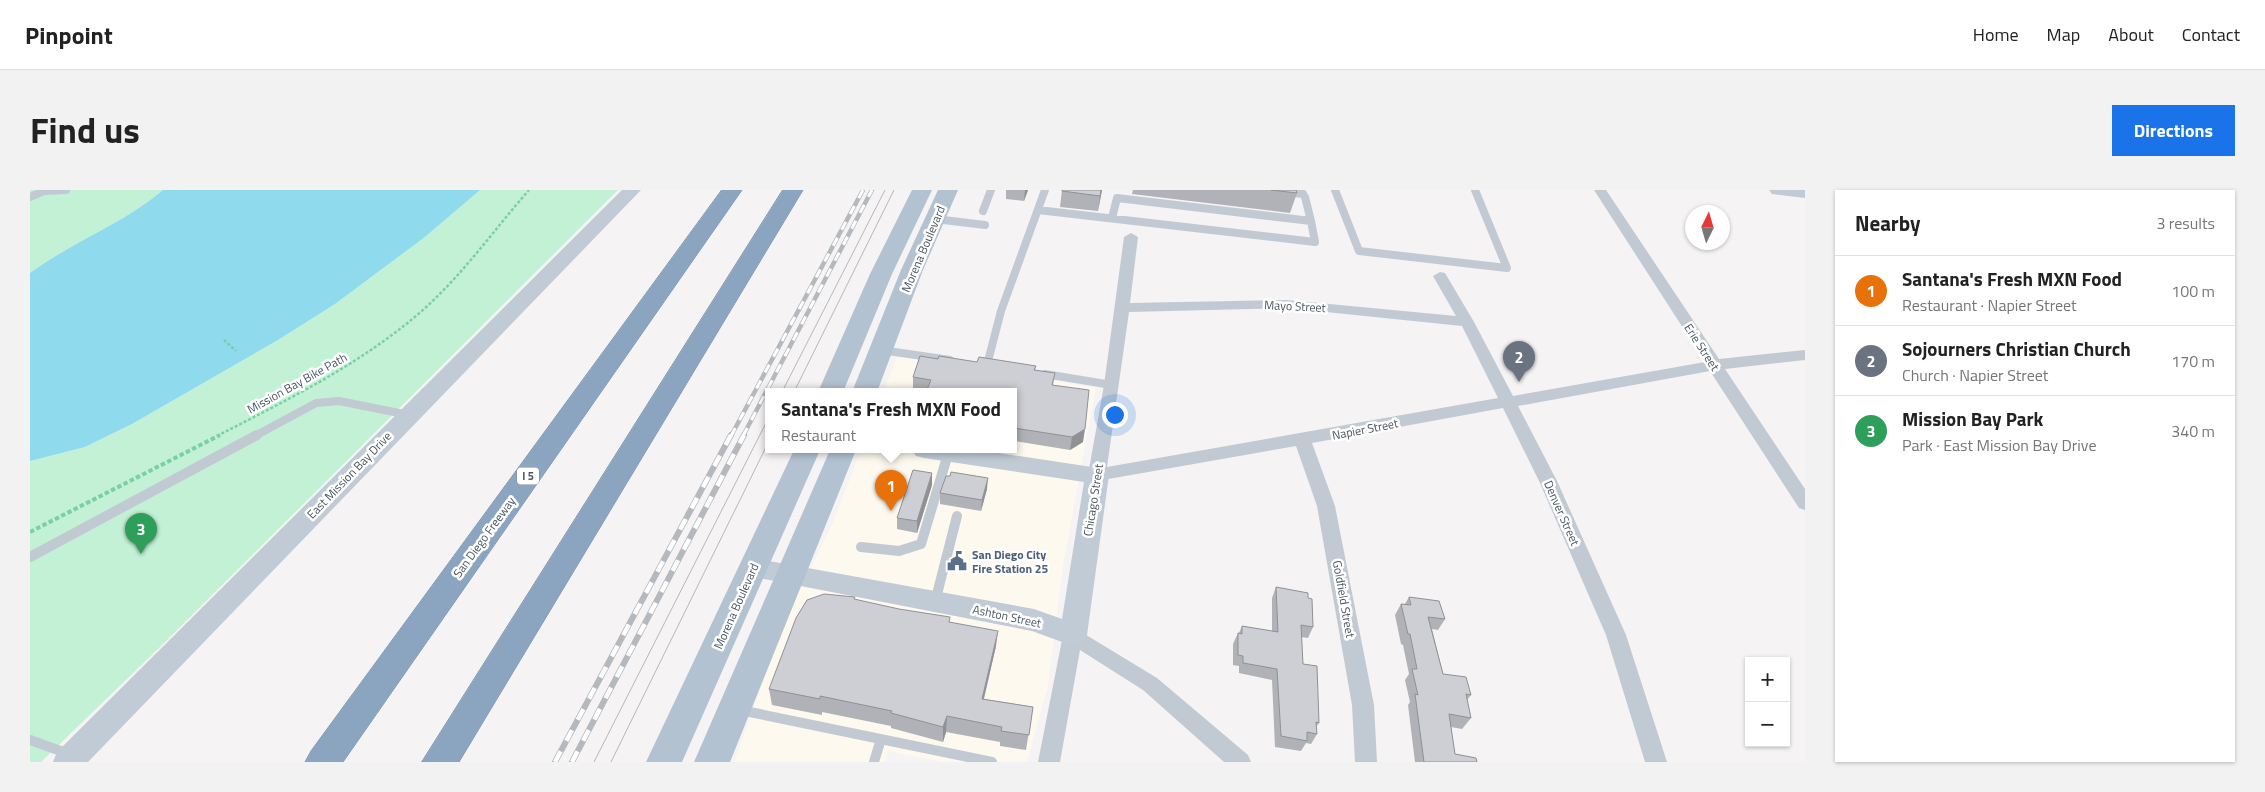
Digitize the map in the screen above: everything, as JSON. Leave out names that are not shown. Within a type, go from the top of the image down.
[{"type":"highway","name":"San Diego Freeway","points":[[323,762],[732,190]]},
{"type":"highway","points":[[440,762],[793,190]]},
{"type":"main road","name":"East Mission Bay Drive","points":[[71,759],[632,190]]},
{"type":"main road","name":"Morena Boulevard","points":[[832,388],[881,274],[922,190]]},
{"type":"main road","name":"Morena Boulevard","points":[[866,388],[912,270],[948,190]]},
{"type":"main road","points":[[1778,190],[1805,193]]},
{"type":"main road","name":"Morena Boulevard","points":[[664,762],[805,453]]},
{"type":"main road","points":[[712,762],[842,453]]},
{"type":"main road","name":"Napier Street","points":[[942,453],[1096,476]]},
{"type":"main road","name":"Chicago Street","points":[[1073,635],[1096,476]]},
{"type":"main road","name":"Ashton Street","points":[[753,568],[1034,620],[1073,635]]},
{"type":"street","name":"Erie Street","points":[[1600,190],[1805,503]]},
{"type":"street","name":"Chicago Street","points":[[1096,476],[1112,385],[1131,237]]},
{"type":"street","name":"Denver Street","points":[[1440,276],[1467,322],[1548,481],[1616,635],[1656,762]]},
{"type":"street","name":"Mayo Street","points":[[1122,308],[1287,304],[1467,322]]},
{"type":"street","name":"Napier Street","points":[[1096,476],[1303,441],[1733,361],[1805,356]]},
{"type":"street","name":"Goldfield Street","points":[[1303,441],[1326,506],[1363,706],[1366,762]]},
{"type":"street","name":"Chicago Street","points":[[1049,762],[1073,635]]},
{"type":"street","name":"Ashton Street","points":[[1073,635],[1150,684],[1240,762]]},
{"type":"lane","points":[[30,197],[44,191],[66,190]]},
{"type":"lane","points":[[984,211],[991,190]]},
{"type":"lane","points":[[987,365],[1002,311],[1045,190]]},
{"type":"lane","points":[[1038,210],[1315,242],[1311,221],[1301,192],[1264,190]]},
{"type":"lane","points":[[1335,190],[1359,251],[1507,268],[1475,190]]},
{"type":"lane","points":[[1112,218],[1116,198],[1311,221]]},
{"type":"lane","points":[[935,219],[985,225]]},
{"type":"lane","points":[[881,350],[957,361]]},
{"type":"lane","points":[[977,364],[996,366]]},
{"type":"lane","points":[[1033,372],[1112,385]]},
{"type":"lane","points":[[30,557],[316,403],[339,401],[409,415]]},
{"type":"lane","points":[[861,547],[898,552],[910,550],[921,544],[948,454]]},
{"type":"lane","points":[[935,602],[957,516]]},
{"type":"lane","points":[[734,709],[992,762]]},
{"type":"lane","points":[[874,762],[881,738]]},
{"type":"lane","points":[[30,740],[71,759]]},
{"type":"path","name":"Mission Bay Bike Path","points":[[30,532],[287,400],[365,355],[424,310],[467,265],[492,231],[529,190]]},
{"type":"path","points":[[224,340],[236,350]]},
{"type":"shaded area","points":[[897,357],[980,367],[1096,388],[1063,566],[1048,686],[1027,762],[943,762],[888,751],[885,762],[734,762],[786,619],[834,520],[860,453],[1017,453],[1017,388],[885,388]]},
{"type":"green space","points":[[30,190],[163,190],[131,213],[30,273]]},
{"type":"green space","points":[[480,190],[618,190],[160,647],[41,762],[30,762],[30,461],[85,447],[132,424],[278,340],[335,304],[425,237]]},
{"type":"water","points":[[163,190],[480,190],[425,237],[335,304],[278,340],[132,424],[85,447],[30,461],[30,273],[131,213]]},
{"type":"building","points":[[1062,190],[1101,190],[1100,196]]},
{"type":"building","points":[[1271,190],[1296,190],[1297,193]]},
{"type":"building","points":[[920,356],[938,359],[939,356],[977,362],[979,357],[1036,366],[1034,370],[1055,373],[1052,385],[1089,390],[1085,429],[1072,437],[1017,428],[1017,388],[928,388],[931,380],[913,377]]},
{"type":"building","points":[[913,470],[932,473],[917,521],[897,518]]},
{"type":"building","points":[[951,472],[988,478],[982,500],[940,493],[946,476],[950,476]]},
{"type":"building","points":[[1276,587],[1308,593],[1308,598],[1312,599],[1313,627],[1301,625],[1303,664],[1317,666],[1319,723],[1316,722],[1317,734],[1307,732],[1307,741],[1281,736],[1277,669],[1243,663],[1243,656],[1238,655],[1238,633],[1242,634],[1242,626],[1278,632]]},
{"type":"building","points":[[824,594],[855,597],[854,599],[899,609],[950,617],[949,622],[998,631],[982,699],[1033,707],[1029,735],[1001,731],[1002,727],[947,716],[943,727],[891,713],[892,711],[820,696],[820,699],[769,689],[796,618],[807,600]]},
{"type":"building","points":[[1409,597],[1439,601],[1445,619],[1428,617],[1443,674],[1466,677],[1471,695],[1466,694],[1471,718],[1449,714],[1455,754],[1476,758],[1477,762],[1424,762],[1415,694],[1418,695],[1412,669],[1417,669],[1410,634],[1408,634],[1401,604],[1411,605]]},
{"type":"tram line","points":[[784,388],[885,190]]},
{"type":"tram line","points":[[796,388],[894,190]]},
{"type":"tram line","points":[[594,762],[765,425]]},
{"type":"tram line","points":[[611,762],[765,449]]},
{"type":"railway","points":[[731,436],[863,190]]},
{"type":"railway","points":[[768,388],[872,190]]},
{"type":"railway","points":[[743,436],[765,394]]},
{"type":"railway","points":[[555,762],[731,435]]},
{"type":"railway","points":[[572,762],[744,435]]},
{"type":"place","name":"Sojourners Christian Church","points":[[1519,382]]},
{"type":"place","name":"Santana's Fresh MXN Food","points":[[891,511]]},
{"type":"place","name":"Mission Bay Park","points":[[141,554]]},
{"type":"place","name":"San Diego City Fire Station 25","points":[[957,561]]}]
